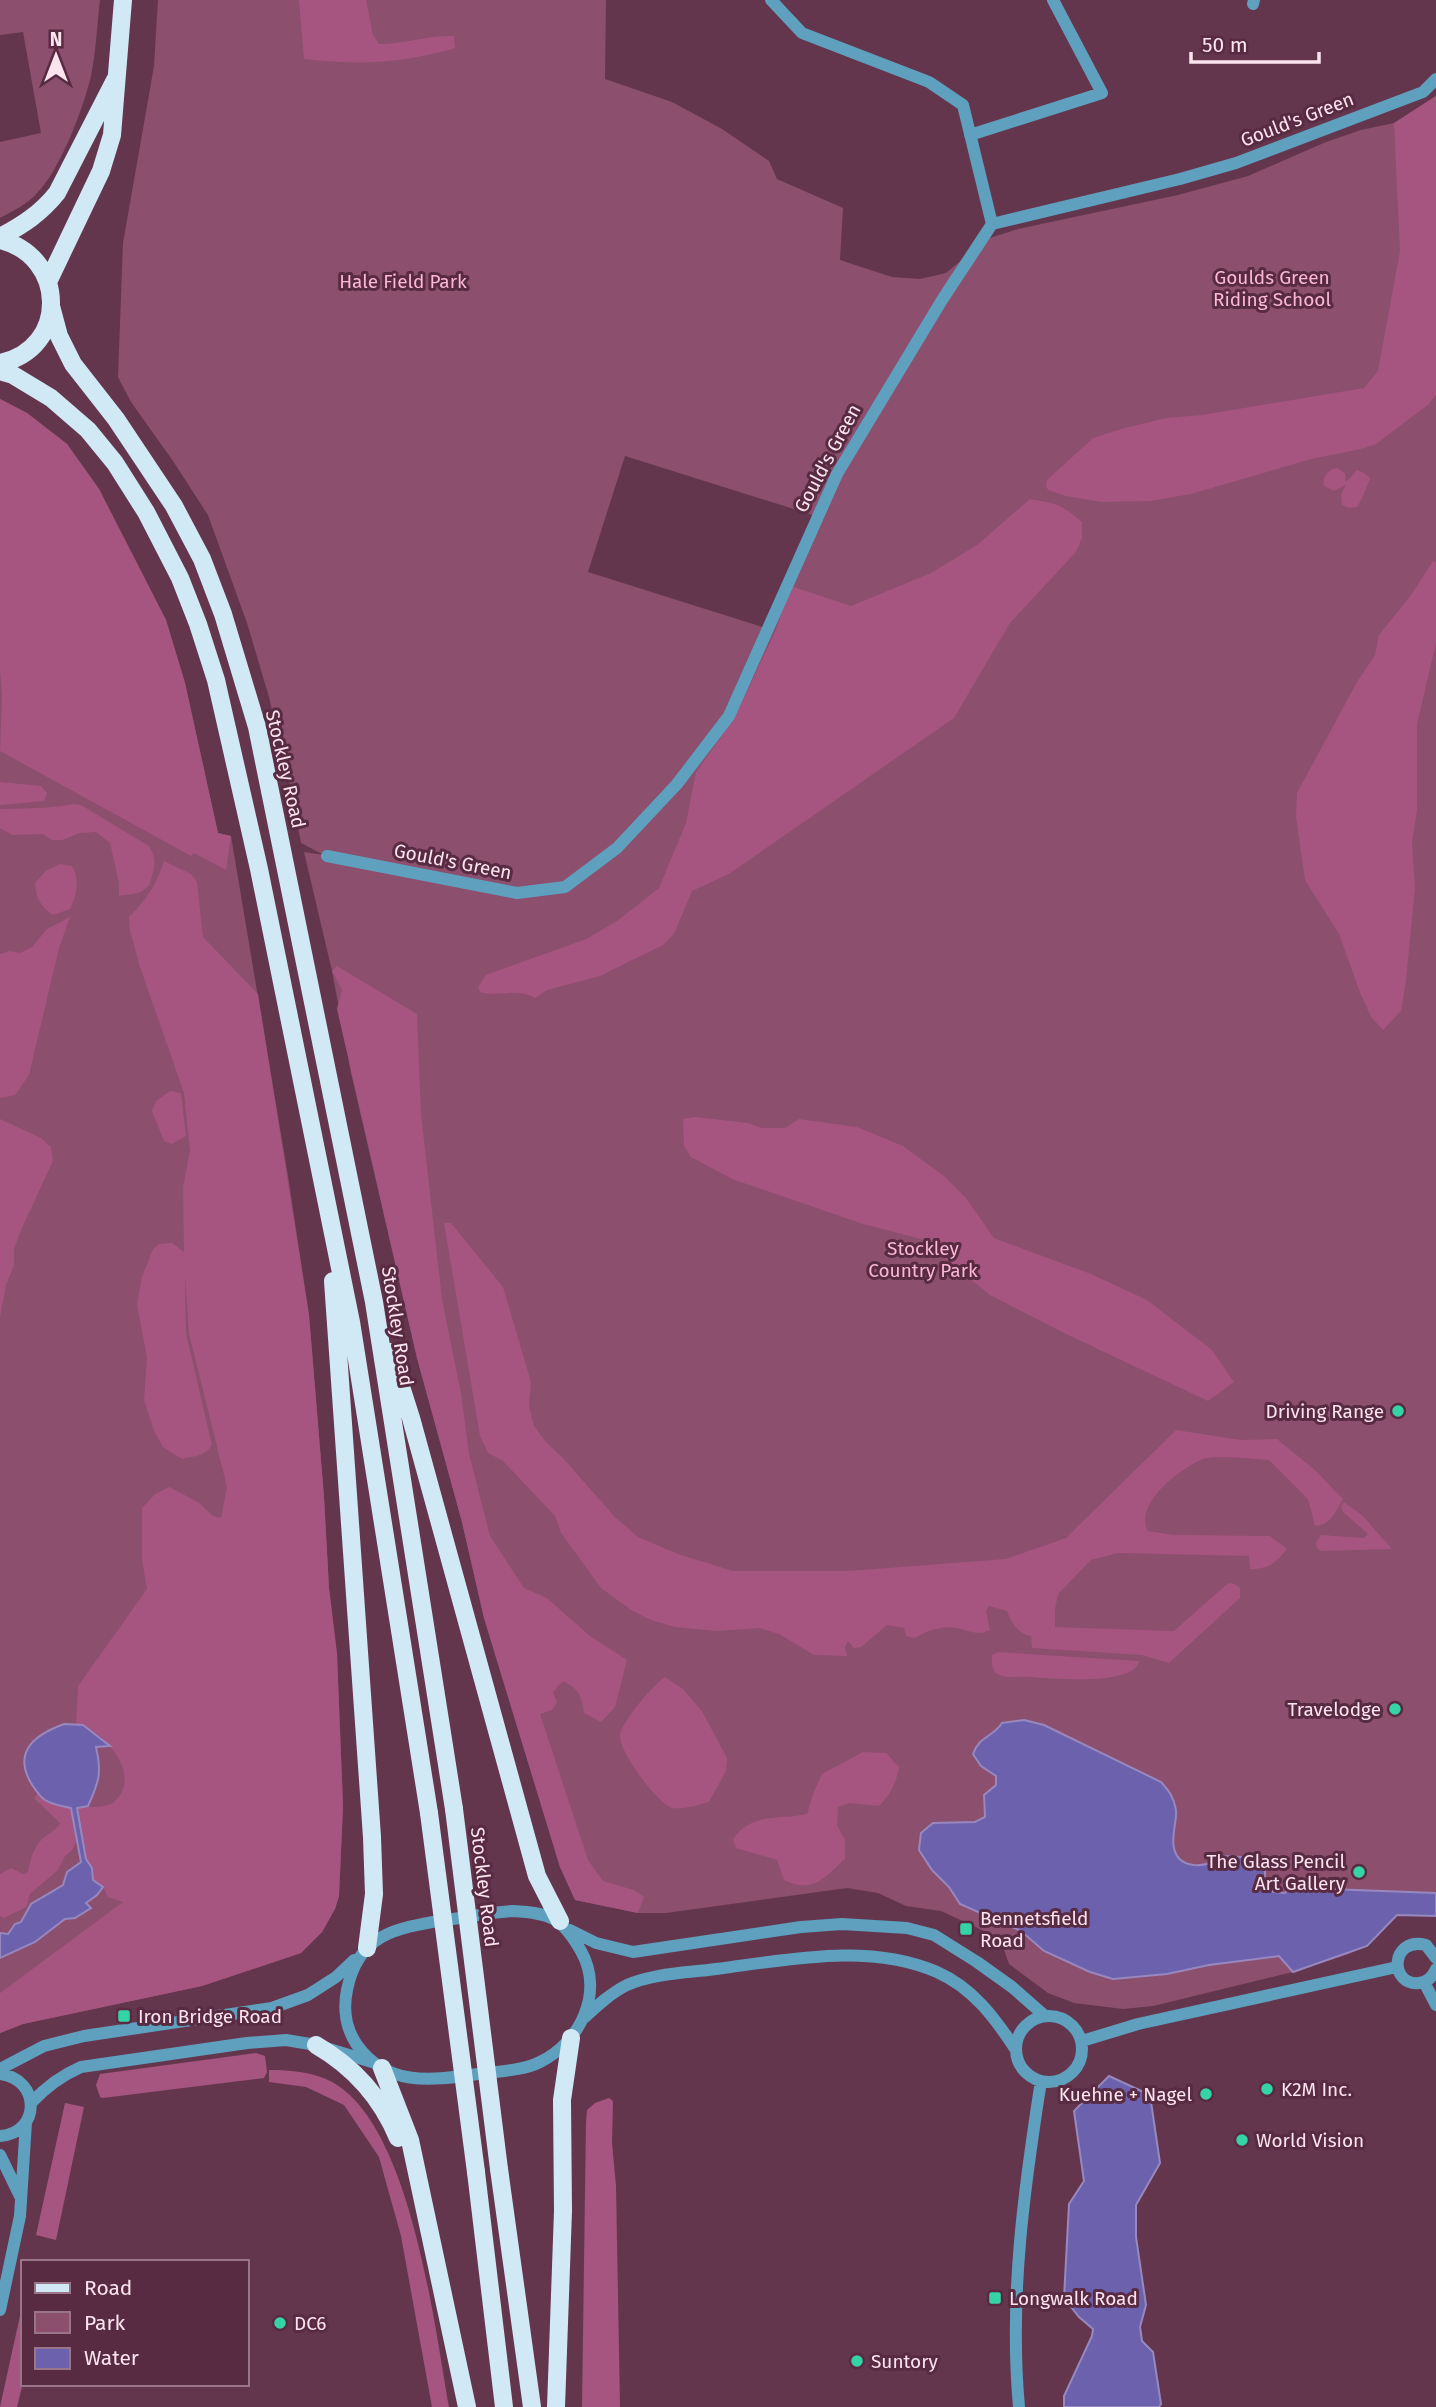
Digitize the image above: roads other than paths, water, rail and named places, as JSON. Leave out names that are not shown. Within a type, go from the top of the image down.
[{"type":"main road","points":[[48,282],[101,171],[112,135],[123,0]]},
{"type":"main road","points":[[0,238],[30,220],[47,206],[57,193],[116,77]]},
{"type":"main road","points":[[0,238],[31,256],[48,282]]},
{"type":"main road","name":"Stockley Road","points":[[48,282],[59,336],[73,364],[116,419],[174,506],[202,559],[223,614],[260,741],[374,1302],[454,1810],[532,2407]]},
{"type":"main road","points":[[0,363],[18,357],[34,346],[45,330],[51,306]]},
{"type":"main road","points":[[0,371],[51,398],[88,430],[108,453],[160,538],[198,624],[221,700],[256,856],[351,1322],[429,1813],[504,2407]]},
{"type":"main road","points":[[329,1219],[372,1837],[374,1894],[364,1950]]},
{"type":"main road","points":[[374,1302],[411,1418],[537,1877],[565,1926]]},
{"type":"main road","points":[[556,2407],[563,2211],[562,2100],[571,2038]]},
{"type":"main road","points":[[316,2045],[341,2060],[379,2101],[393,2126],[428,2220]]},
{"type":"main road","points":[[377,2065],[410,2140],[467,2407]]},
{"type":"street","points":[[771,0],[803,33],[929,82],[963,106],[992,224]]},
{"type":"street","points":[[970,135],[1102,93],[1053,0]]},
{"type":"street","name":"Gould's Green","points":[[327,856],[517,893],[565,887],[617,848],[677,784],[729,716],[837,474],[934,312],[992,224],[1236,163],[1423,92],[1436,79]]},
{"type":"street","points":[[0,2071],[44,2046],[85,2036],[290,2003],[308,1996],[336,1977],[377,1939],[402,1928],[499,1912],[536,1912],[596,1943],[633,1952],[800,1927],[842,1924],[907,1928],[934,1935],[977,1962],[1012,1987],[1045,2016]]},
{"type":"street","points":[[565,1926],[585,1959],[590,1979],[584,2018]]},
{"type":"street","points":[[1436,1958],[1426,1945],[1413,1944],[1402,1950],[1397,1961],[1405,1979],[1417,1983],[1424,1982],[1436,1969]]},
{"type":"street","points":[[364,1950],[351,1972],[344,2009],[351,2034],[377,2065]]},
{"type":"street","points":[[0,2310],[20,2216],[26,2122],[31,2103],[48,2085],[66,2074],[93,2064],[286,2040],[316,2045],[413,2079],[431,2080],[525,2067],[555,2053],[571,2038],[584,2018],[617,1991],[648,1979],[809,1957],[862,1956],[894,1959],[935,1971],[958,1983],[989,2010],[1016,2050]]},
{"type":"street","points":[[1082,2041],[1138,2024],[1398,1968]]},
{"type":"street","points":[[1424,1982],[1436,2005]]},
{"type":"street","points":[[1045,2016],[1064,2019],[1072,2024],[1082,2041],[1082,2056],[1075,2070],[1056,2082],[1041,2081],[1026,2073],[1017,2058],[1017,2042],[1024,2027],[1045,2016]]},
{"type":"street","points":[[0,2071],[19,2081],[28,2092],[31,2103]]},
{"type":"street","points":[[1019,2407],[1015,2347],[1019,2238],[1041,2081]]},
{"type":"street","points":[[0,2136],[15,2132],[26,2122]]},
{"type":"street","points":[[0,2155],[20,2196]]},
{"type":"water","points":[[1024,1720],[1044,1725],[1161,1782],[1171,1794],[1175,1805],[1174,1848],[1182,1861],[1188,1864],[1203,1865],[1223,1856],[1258,1858],[1265,1868],[1265,1883],[1273,1892],[1285,1893],[1290,1888],[1302,1888],[1436,1893],[1436,1916],[1397,1915],[1367,1946],[1293,1972],[1279,1956],[1209,1965],[1167,1974],[1113,1979],[1090,1972],[1044,1951],[1021,1931],[960,1904],[919,1850],[921,1833],[933,1823],[975,1822],[985,1817],[984,1795],[996,1785],[996,1776],[981,1766],[973,1754],[982,1740],[1002,1723]]},
{"type":"water","points":[[64,1724],[83,1725],[110,1746],[96,1747],[99,1764],[97,1784],[88,1806],[77,1808],[86,1859],[92,1868],[93,1880],[103,1887],[86,1903],[91,1908],[75,1918],[65,1919],[35,1942],[0,1958],[0,1933],[8,1934],[15,1924],[21,1922],[31,1904],[63,1885],[67,1872],[81,1862],[71,1808],[51,1803],[41,1796],[31,1783],[24,1761],[26,1752],[37,1738]]},
{"type":"water","points":[[1109,2076],[1150,2095],[1160,2163],[1136,2205],[1136,2237],[1146,2305],[1140,2327],[1142,2341],[1153,2352],[1161,2404],[1159,2407],[1064,2407],[1064,2396],[1093,2329],[1064,2298],[1069,2204],[1084,2181],[1074,2111]]},
{"type":"place","name":"Driving Range","points":[[1398,1411]]},
{"type":"place","name":"Travelodge","points":[[1395,1709]]},
{"type":"place","name":"The Glass Pencil Art Gallery","points":[[1359,1872]]},
{"type":"place","name":"Bennetsfield Road","points":[[966,1929]]},
{"type":"place","name":"Iron Bridge Road","points":[[124,2016]]},
{"type":"place","name":"K2M Inc.","points":[[1267,2089]]},
{"type":"place","name":"Kuehne + Nagel","points":[[1206,2094]]},
{"type":"place","name":"World Vision","points":[[1242,2140]]},
{"type":"place","name":"Longwalk Road","points":[[995,2298]]},
{"type":"place","name":"DC6","points":[[280,2323]]},
{"type":"place","name":"Suntory","points":[[857,2361]]},
{"type":"park label","name":"Hale Field Park","points":[[403,281]]},
{"type":"park label","name":"Goulds Green Riding School","points":[[1272,288]]},
{"type":"park label","name":"Stockley Country Park","points":[[923,1259]]}]
